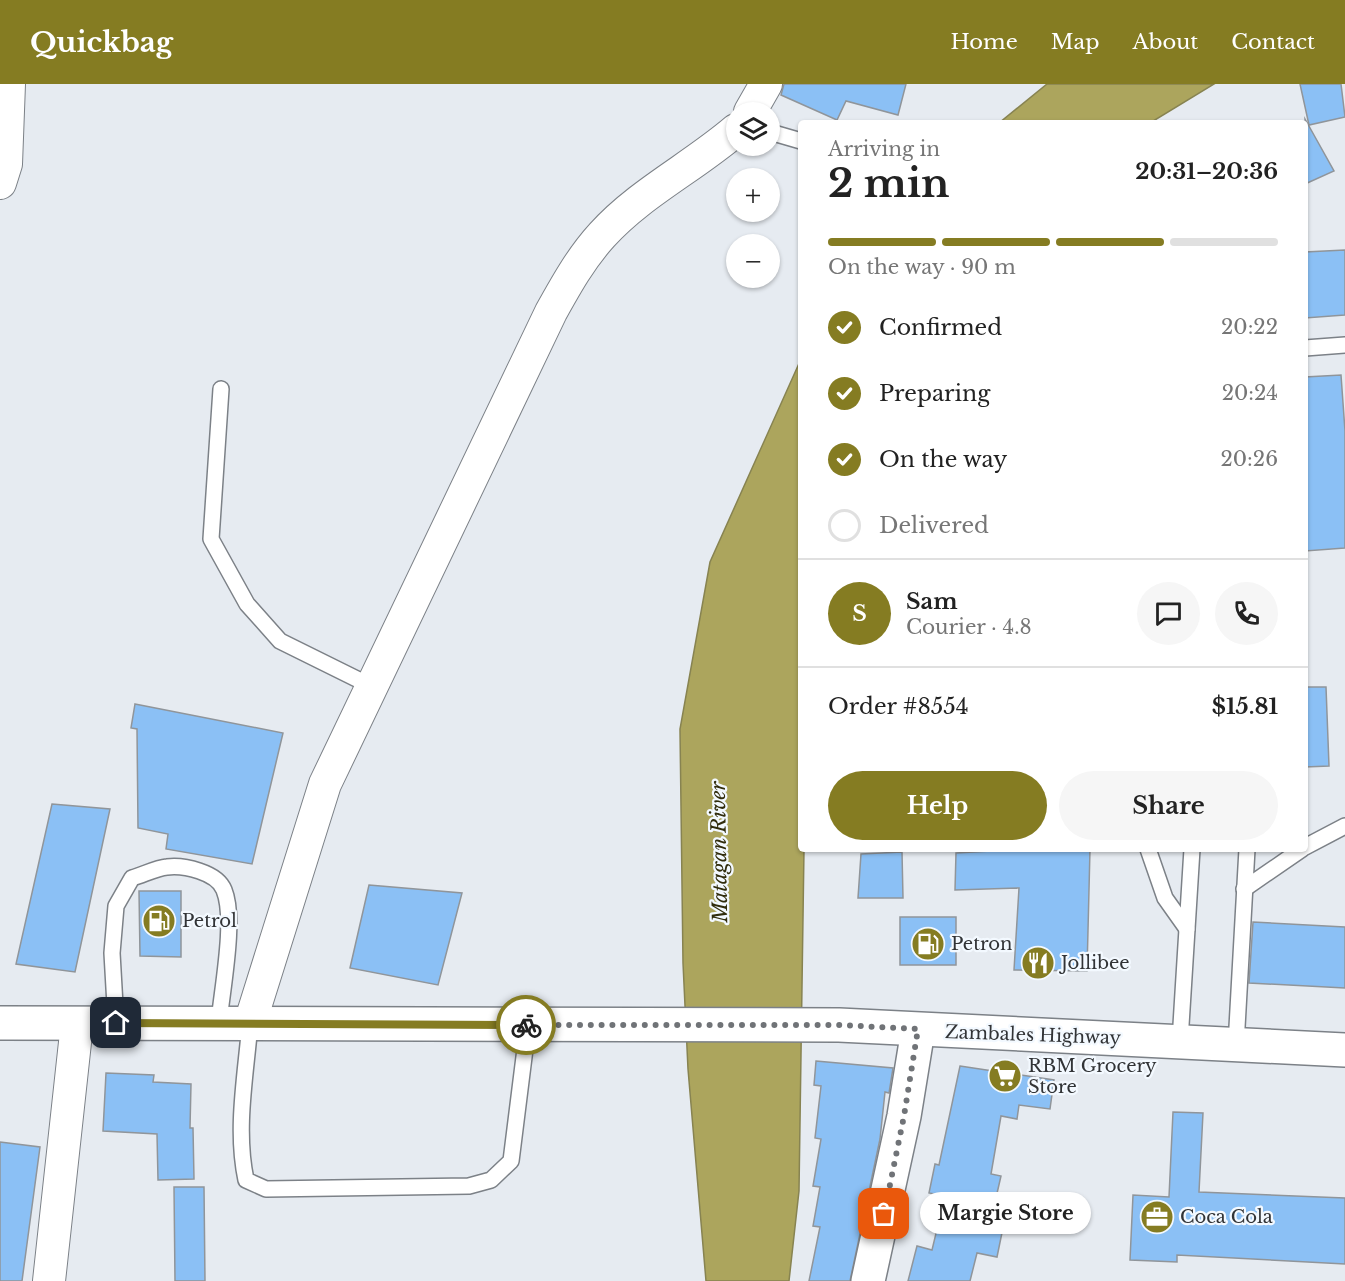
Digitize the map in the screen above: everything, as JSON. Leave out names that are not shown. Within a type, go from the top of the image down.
[{"type":"main road","name":"Zambales Highway","points":[[0,1023],[839,1025],[1345,1050]]},
{"type":"main road","points":[[868,1281],[904,1116],[918,1029]]},
{"type":"street","points":[[0,183],[6,164],[9,84]]},
{"type":"street","points":[[756,102],[766,84]]},
{"type":"street","points":[[235,1023],[325,784],[546,323],[571,276],[602,235],[636,205],[710,153],[726,139]]},
{"type":"street","points":[[49,1281],[77,1024]]},
{"type":"lane","points":[[780,135],[798,140]]},
{"type":"lane","points":[[1308,348],[1345,345]]},
{"type":"lane","points":[[221,390],[211,539],[247,604],[280,641],[373,687]]},
{"type":"lane","points":[[1308,845],[1345,826]]},
{"type":"lane","points":[[1149,852],[1165,898],[1187,929]]},
{"type":"lane","points":[[1180,1041],[1192,852]]},
{"type":"lane","points":[[1236,1045],[1247,852]]},
{"type":"lane","points":[[1244,889],[1297,852]]},
{"type":"lane","points":[[116,1023],[112,953],[116,906],[132,878],[166,867],[191,868],[213,878],[223,887],[229,909],[242,1161],[246,1180],[266,1189],[469,1186],[491,1180],[511,1161],[528,1025]]},
{"type":"water","points":[[1047,84],[1214,84],[1155,120],[1003,120]]},
{"type":"water","name":"Matagan River","points":[[798,366],[798,852],[804,852],[799,1191],[789,1281],[706,1281],[688,1069],[683,963],[680,729],[710,562]]},
{"type":"building","points":[[784,84],[906,84],[898,115],[846,101],[837,120],[781,95]]},
{"type":"building","points":[[1300,84],[1341,84],[1345,117],[1309,125]]},
{"type":"building","points":[[1308,124],[1334,171],[1308,183]]},
{"type":"building","points":[[1345,250],[1345,315],[1308,318],[1308,252]]},
{"type":"building","points":[[1341,375],[1345,431],[1345,548],[1308,551],[1308,377]]},
{"type":"building","points":[[1308,687],[1326,687],[1329,766],[1308,767]]},
{"type":"building","points":[[135,704],[283,733],[252,864],[166,849],[168,834],[138,828],[137,729],[131,728]]},
{"type":"building","points":[[52,804],[110,809],[75,972],[16,964]]},
{"type":"building","points":[[902,852],[903,898],[858,898],[861,854]]},
{"type":"building","points":[[1090,852],[1087,971],[1014,970],[1019,888],[955,890],[956,853]]},
{"type":"building","points":[[369,885],[462,893],[438,985],[350,968]]},
{"type":"building","points":[[139,891],[181,891],[181,957],[140,956]]},
{"type":"building","points":[[900,917],[956,917],[956,965],[900,965]]},
{"type":"building","points":[[1253,922],[1345,927],[1345,988],[1249,983]]},
{"type":"building","points":[[816,1061],[893,1068],[889,1093],[885,1092],[880,1139],[850,1281],[809,1281],[820,1227],[813,1226],[820,1187],[813,1186],[821,1139],[815,1138],[821,1086],[814,1085]]},
{"type":"building","points":[[960,1066],[1054,1080],[1050,1109],[1019,1105],[1017,1119],[1001,1116],[991,1174],[1001,1176],[992,1215],[1005,1218],[997,1257],[977,1253],[970,1281],[908,1281],[917,1246],[932,1250],[945,1196],[929,1193],[935,1164],[939,1165]]},
{"type":"building","points":[[106,1073],[154,1075],[153,1082],[191,1084],[190,1128],[193,1128],[194,1179],[158,1180],[157,1134],[103,1131]]},
{"type":"building","points":[[1173,1112],[1203,1113],[1199,1192],[1345,1198],[1345,1264],[1177,1255],[1177,1262],[1130,1260],[1133,1195],[1169,1197]]},
{"type":"building","points":[[0,1142],[40,1147],[22,1281],[0,1281]]},
{"type":"building","points":[[174,1187],[204,1187],[205,1281],[175,1281]]},
{"type":"way so far","points":[[526,1025],[839,1025],[918,1029],[904,1116],[884,1214]]},
{"type":"place","name":"Petrol","points":[[159,921]]},
{"type":"place","name":"Petron","points":[[928,944]]},
{"type":"place","name":"Jollibee","points":[[1038,963]]},
{"type":"place","name":"RBM Grocery Store","points":[[1005,1076]]},
{"type":"place","name":"Margie Store","points":[[884,1214]]},
{"type":"place","name":"Coca Cola","points":[[1157,1217]]},
{"type":"route","points":[[116,1023],[526,1025]]}]
